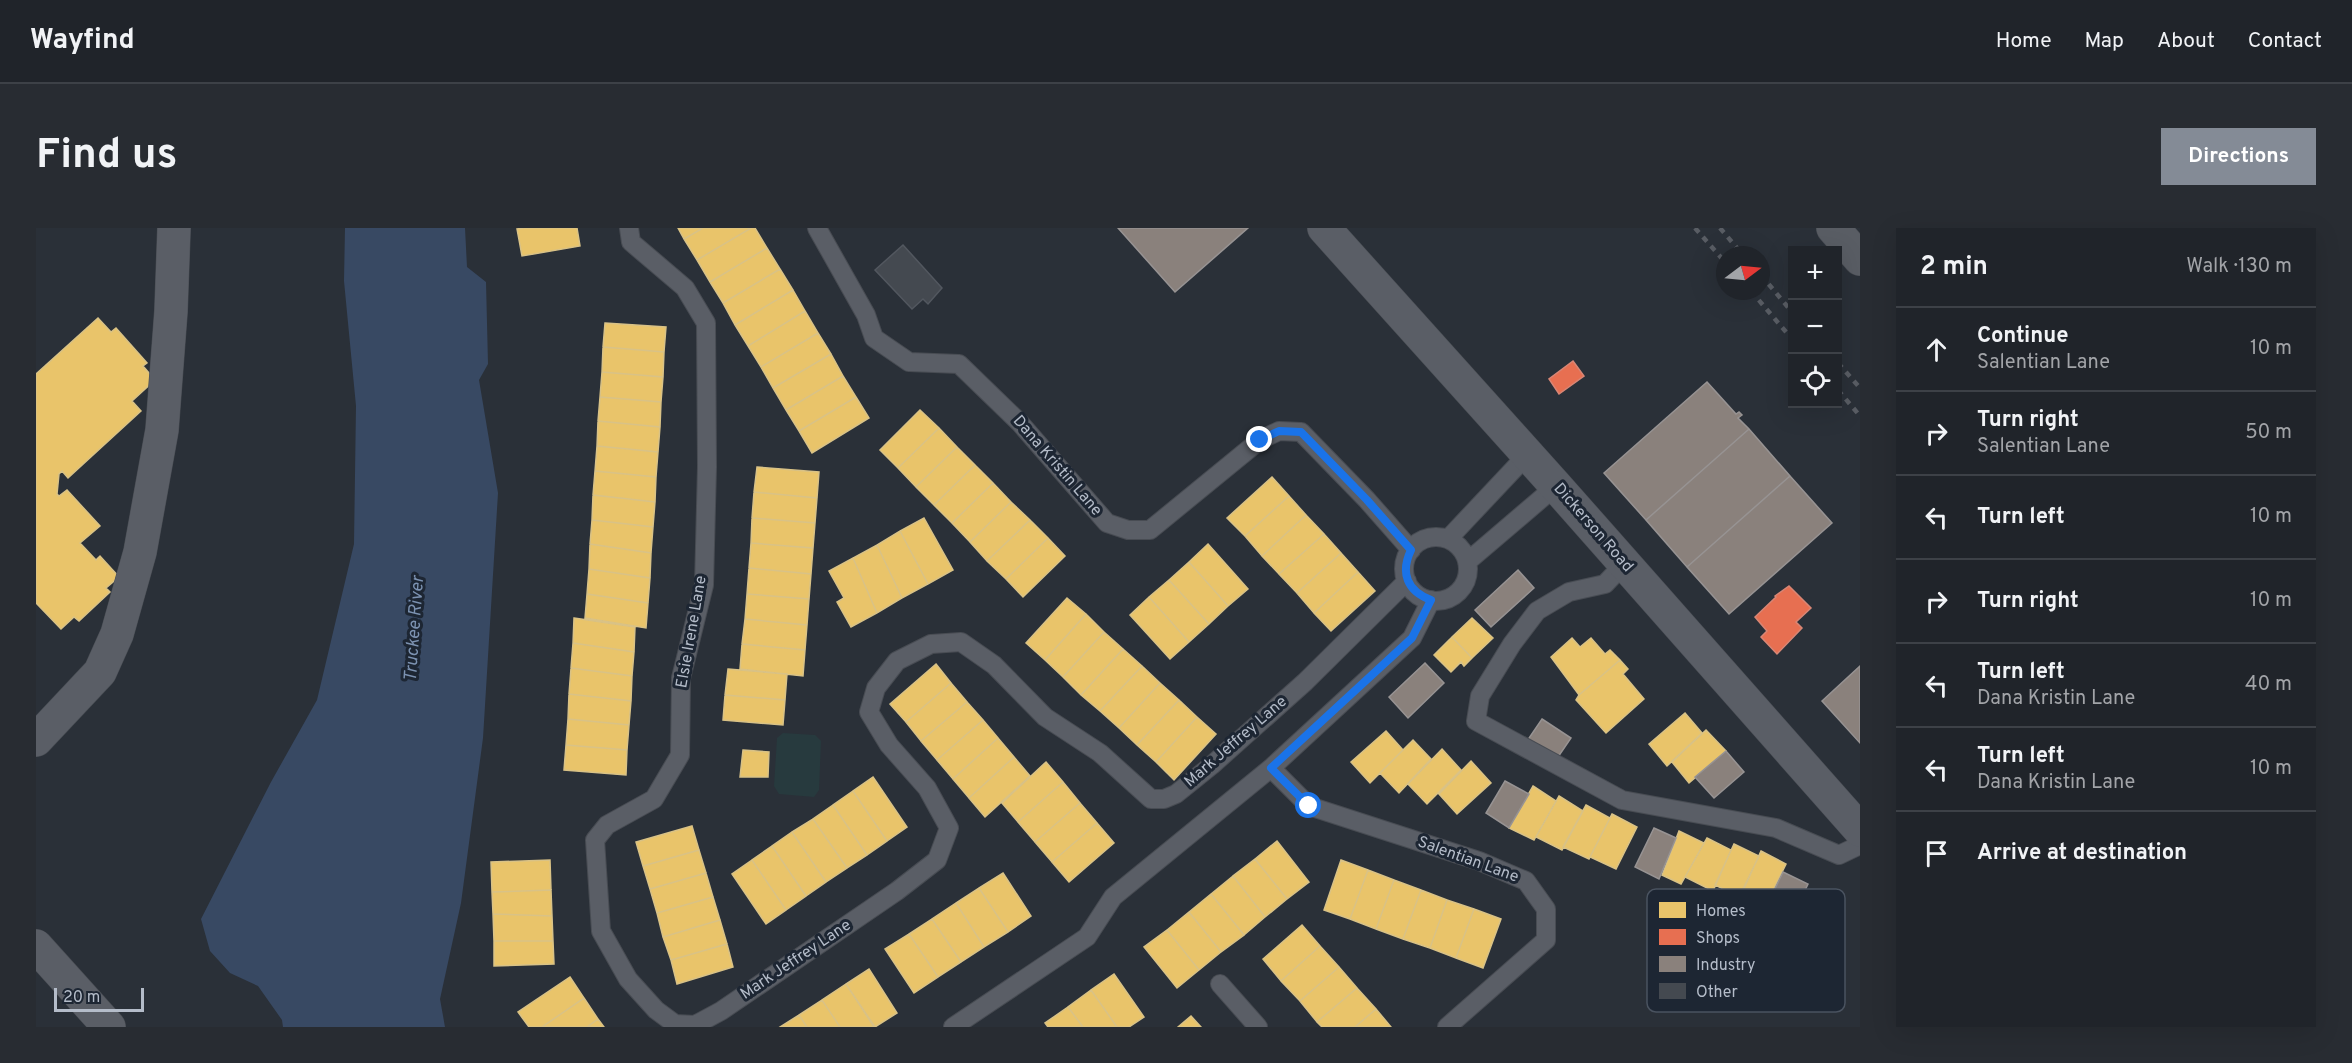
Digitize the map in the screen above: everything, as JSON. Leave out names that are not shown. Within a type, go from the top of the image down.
[{"type":"main road","points":[[1833,228],[1860,259]]},
{"type":"street","points":[[36,740],[100,672],[117,634],[137,562],[162,430],[171,311],[174,228]]},
{"type":"street","name":"Dickerson Road","points":[[1324,228],[1860,830]]},
{"type":"street","points":[[36,946],[104,1025]]},
{"type":"lane","name":"Elsie Irene Lane","points":[[629,228],[631,242],[686,288],[706,323],[707,467],[704,585],[681,678],[680,755],[654,800],[607,825],[595,840],[601,932],[628,979],[656,1010],[675,1024],[695,1025],[721,1011]]},
{"type":"lane","name":"Dana Kristin Lane","points":[[817,228],[866,315],[874,338],[909,362],[959,364],[1020,423],[1107,523],[1128,530],[1150,530],[1260,440],[1279,431],[1301,432],[1367,500],[1411,550]]},
{"type":"lane","points":[[1448,539],[1527,454]]},
{"type":"lane","points":[[1467,562],[1556,486]]},
{"type":"lane","points":[[1428,538],[1448,539],[1464,552],[1468,572],[1459,591],[1451,597],[1431,600],[1413,590],[1407,581],[1406,559],[1418,543],[1428,538]]},
{"type":"lane","points":[[1624,564],[1605,584],[1569,592],[1537,611],[1512,644],[1480,696],[1476,721],[1622,800],[1776,828],[1839,855],[1860,845]]},
{"type":"lane","name":"Mark Jeffrey Lane","points":[[721,1011],[897,891],[937,860],[949,828],[927,788],[889,745],[869,712],[876,688],[897,661],[931,644],[961,642],[994,665],[1045,717],[1100,753],[1151,799],[1164,799],[1176,794],[1212,765],[1305,682],[1407,581]]},
{"type":"lane","points":[[953,1027],[1087,937],[1113,897],[1271,768],[1412,638],[1431,600]]},
{"type":"lane","name":"Salentian Lane","points":[[1271,768],[1309,806],[1479,861],[1526,881],[1546,909],[1546,940],[1447,1027]]},
{"type":"lane","points":[[1220,984],[1258,1027]]},
{"type":"green space","points":[[783,733],[815,735],[821,741],[819,790],[814,797],[779,794],[774,786],[777,738]]},
{"type":"water","name":"Truckee River","points":[[345,228],[465,228],[467,267],[486,282],[488,364],[479,380],[498,493],[483,738],[461,903],[440,999],[445,1027],[283,1027],[282,1020],[258,986],[230,973],[210,951],[201,919],[271,782],[317,700],[354,544],[356,406],[344,281]]},
{"type":"building: Homes","points":[[577,228],[580,246],[522,256],[517,229]]},
{"type":"building: Homes","points":[[678,228],[703,228],[684,239]]},
{"type":"building: Homes","points":[[703,228],[751,228],[697,260],[684,239]]},
{"type":"building: Homes","points":[[751,228],[755,228],[767,248],[710,282],[697,260]]},
{"type":"building: Homes","points":[[767,248],[780,269],[723,303],[710,282]]},
{"type":"building: Homes","points":[[780,269],[793,290],[735,325],[723,303]]},
{"type":"building: Homes","points":[[793,290],[805,311],[748,346],[735,325]]},
{"type":"building: Homes","points":[[805,311],[818,333],[761,367],[748,346]]},
{"type":"building: Homes","points":[[98,318],[111,332],[116,328],[147,363],[143,366],[155,380],[132,401],[141,411],[68,478],[62,471],[59,474],[57,494],[59,496],[67,490],[100,526],[80,543],[96,560],[100,556],[119,577],[106,588],[110,592],[79,621],[74,617],[61,629],[36,603],[36,374]]},
{"type":"building: Homes","points":[[605,323],[666,327],[664,352],[603,347]]},
{"type":"building: Homes","points":[[818,333],[831,354],[773,388],[761,367]]},
{"type":"building: Homes","points":[[603,347],[664,352],[663,377],[602,372]]},
{"type":"building: Homes","points":[[831,354],[843,376],[786,410],[773,388]]},
{"type":"building: Homes","points":[[602,372],[663,377],[661,402],[600,397]]},
{"type":"building: Homes","points":[[843,376],[856,397],[799,431],[786,410]]},
{"type":"building: Homes","points":[[600,397],[661,402],[660,427],[598,421]]},
{"type":"building: Homes","points":[[856,397],[869,418],[812,453],[799,431]]},
{"type":"building: Homes","points":[[920,410],[939,428],[898,468],[880,450]]},
{"type":"building: Homes","points":[[598,421],[660,427],[658,452],[597,446]]},
{"type":"building: Homes","points":[[939,428],[957,447],[916,487],[898,468]]},
{"type":"building: Homes","points":[[597,446],[658,452],[656,477],[595,471]]},
{"type":"building: Homes","points":[[957,447],[975,465],[934,505],[916,487]]},
{"type":"building: Homes","points":[[975,465],[993,483],[952,523],[934,505]]},
{"type":"building: Homes","points":[[757,467],[819,472],[817,498],[754,492]]},
{"type":"building: Homes","points":[[595,471],[656,477],[655,502],[593,495]]},
{"type":"building: Homes","points":[[1272,477],[1289,496],[1245,536],[1227,518]]},
{"type":"building: Homes","points":[[993,483],[1011,502],[970,542],[952,523]]},
{"type":"building: Homes","points":[[754,492],[817,498],[815,523],[752,518]]},
{"type":"building: Homes","points":[[593,495],[655,502],[653,527],[592,520]]},
{"type":"building: Homes","points":[[1289,496],[1306,515],[1262,556],[1245,536]]},
{"type":"building: Homes","points":[[1011,502],[1030,520],[987,561],[970,542]]},
{"type":"building: Homes","points":[[1306,515],[1324,534],[1279,574],[1262,556]]},
{"type":"building: Homes","points":[[752,518],[815,523],[813,548],[751,543]]},
{"type":"building: Homes","points":[[924,518],[953,570],[928,584],[900,531]]},
{"type":"building: Homes","points":[[592,520],[653,527],[651,553],[590,544]]},
{"type":"building: Homes","points":[[1030,520],[1048,538],[1006,579],[987,561]]},
{"type":"building: Homes","points":[[900,531],[928,584],[902,598],[877,545]]},
{"type":"building: Homes","points":[[1324,534],[1341,553],[1297,593],[1279,574]]},
{"type":"building: Homes","points":[[1048,538],[1065,556],[1023,597],[1006,579]]},
{"type":"building: Homes","points":[[751,543],[813,548],[811,574],[749,568]]},
{"type":"building: Homes","points":[[590,544],[651,553],[650,578],[589,569]]},
{"type":"building: Homes","points":[[1208,544],[1248,589],[1228,606],[1189,562]]},
{"type":"building: Homes","points":[[877,545],[902,598],[877,613],[853,558]]},
{"type":"building: Homes","points":[[1341,553],[1358,572],[1314,613],[1297,593]]},
{"type":"building: Homes","points":[[853,558],[877,613],[851,627],[837,602],[844,598],[829,571]]},
{"type":"building: Homes","points":[[1189,562],[1228,606],[1209,624],[1169,580]]},
{"type":"building: Homes","points":[[749,568],[811,574],[809,599],[747,594]]},
{"type":"building: Homes","points":[[589,569],[650,578],[648,603],[587,594]]},
{"type":"building: Homes","points":[[1358,572],[1375,591],[1331,631],[1314,613]]},
{"type":"building: Homes","points":[[1169,580],[1209,624],[1189,642],[1149,597]]},
{"type":"building: Homes","points":[[587,594],[648,603],[646,628],[585,618]]},
{"type":"building: Homes","points":[[747,594],[809,599],[807,625],[745,619]]},
{"type":"building: Homes","points":[[1149,597],[1189,642],[1170,659],[1130,615]]},
{"type":"building: Homes","points":[[1067,598],[1086,614],[1045,660],[1026,643]]},
{"type":"building: Homes","points":[[1086,614],[1104,632],[1063,677],[1045,660]]},
{"type":"building: Homes","points":[[574,618],[635,627],[634,652],[573,643]]},
{"type":"building: Homes","points":[[1472,618],[1493,638],[1472,658],[1452,637]]},
{"type":"building: Homes","points":[[745,619],[807,625],[805,650],[742,644]]},
{"type":"building: Homes","points":[[1104,632],[1123,649],[1081,695],[1063,677]]},
{"type":"building: Homes","points":[[1452,637],[1472,658],[1464,666],[1461,662],[1451,672],[1434,655]]},
{"type":"building: Homes","points":[[1572,638],[1580,647],[1591,638],[1605,654],[1610,650],[1620,660],[1579,695],[1551,657]]},
{"type":"building: Homes","points":[[573,643],[634,652],[632,676],[571,668]]},
{"type":"building: Homes","points":[[742,644],[805,650],[803,676],[740,669]]},
{"type":"building: Homes","points":[[1123,649],[1142,666],[1100,711],[1081,695]]},
{"type":"building: Homes","points":[[1620,660],[1628,669],[1623,674],[1644,699],[1606,733],[1576,700]]},
{"type":"building: Homes","points":[[936,664],[951,683],[906,722],[890,704]]},
{"type":"building: Homes","points":[[1142,666],[1160,683],[1119,728],[1100,711]]},
{"type":"building: Homes","points":[[571,668],[632,676],[631,701],[569,694]]},
{"type":"building: Homes","points":[[728,669],[787,674],[785,700],[725,695]]},
{"type":"building: Homes","points":[[951,683],[967,702],[921,741],[906,722]]},
{"type":"building: Homes","points":[[1160,683],[1179,700],[1137,745],[1119,728]]},
{"type":"building: Homes","points":[[569,694],[631,701],[629,725],[568,719]]},
{"type":"building: Homes","points":[[725,695],[785,700],[783,725],[723,720]]},
{"type":"building: Homes","points":[[1179,700],[1197,717],[1156,762],[1137,745]]},
{"type":"building: Homes","points":[[967,702],[983,720],[937,760],[921,741]]},
{"type":"building: Homes","points":[[1685,713],[1702,733],[1667,766],[1649,744]]},
{"type":"building: Homes","points":[[1197,717],[1216,734],[1174,780],[1156,762]]},
{"type":"building: Homes","points":[[568,719],[629,725],[627,750],[566,745]]},
{"type":"building: Homes","points":[[983,720],[998,738],[953,779],[937,760]]},
{"type":"building: Homes","points":[[1706,730],[1726,751],[1689,783],[1672,762]]},
{"type":"building: Homes","points":[[1386,731],[1403,750],[1370,783],[1351,762]]},
{"type":"building: Homes","points":[[998,738],[1014,757],[969,798],[953,779]]},
{"type":"building: Homes","points":[[1413,740],[1431,759],[1399,793],[1380,773]]},
{"type":"building: Homes","points":[[566,745],[627,750],[626,775],[564,770]]},
{"type":"building: Homes","points":[[1442,749],[1461,770],[1427,804],[1408,784]]},
{"type":"building: Homes","points":[[743,750],[769,752],[768,777],[740,777]]},
{"type":"building: Homes","points":[[1014,757],[1030,776],[985,817],[969,798]]},
{"type":"building: Homes","points":[[1471,761],[1491,783],[1457,814],[1439,794]]},
{"type":"building: Homes","points":[[1046,762],[1063,782],[1018,822],[1002,803]]},
{"type":"building: Homes","points":[[873,777],[907,827],[887,841],[853,791]]},
{"type":"building: Homes","points":[[1063,782],[1080,803],[1035,842],[1018,822]]},
{"type":"building: Homes","points":[[1533,786],[1556,801],[1534,840],[1509,828]]},
{"type":"building: Homes","points":[[853,791],[887,841],[867,855],[833,805]]},
{"type":"building: Homes","points":[[1559,796],[1583,811],[1562,850],[1536,837]]},
{"type":"building: Homes","points":[[1080,803],[1097,823],[1052,862],[1035,842]]},
{"type":"building: Homes","points":[[833,805],[867,855],[847,868],[813,819]]},
{"type":"building: Homes","points":[[1586,805],[1610,818],[1589,859],[1563,847]]},
{"type":"building: Homes","points":[[1612,814],[1637,827],[1616,869],[1590,857]]},
{"type":"building: Homes","points":[[813,819],[847,868],[826,882],[792,832]]},
{"type":"building: Homes","points":[[1097,823],[1114,843],[1069,882],[1052,862]]},
{"type":"building: Homes","points":[[692,826],[699,850],[643,866],[636,842]]},
{"type":"building: Homes","points":[[1679,831],[1704,843],[1681,884],[1662,875]]},
{"type":"building: Homes","points":[[792,832],[826,882],[806,896],[772,846]]},
{"type":"building: Homes","points":[[1707,838],[1731,850],[1714,889],[1709,889],[1685,877]]},
{"type":"building: Homes","points":[[1277,841],[1309,882],[1287,899],[1255,859]]},
{"type":"building: Homes","points":[[1734,844],[1759,856],[1743,889],[1723,889],[1715,885]]},
{"type":"building: Homes","points":[[772,846],[806,896],[786,910],[752,860]]},
{"type":"building: Homes","points":[[699,850],[706,873],[650,889],[643,866]]},
{"type":"building: Homes","points":[[1761,851],[1786,864],[1774,889],[1744,889]]},
{"type":"building: Homes","points":[[1255,859],[1287,899],[1265,917],[1233,876]]},
{"type":"building: Homes","points":[[550,860],[551,890],[492,892],[491,862]]},
{"type":"building: Homes","points":[[752,860],[786,910],[766,924],[732,874]]},
{"type":"building: Homes","points":[[1341,860],[1368,870],[1350,919],[1324,910]]},
{"type":"building: Homes","points":[[1368,870],[1394,880],[1376,929],[1350,919]]},
{"type":"building: Homes","points":[[706,873],[713,897],[657,913],[650,889]]},
{"type":"building: Homes","points":[[1003,873],[1031,916],[1008,932],[979,888]]},
{"type":"building: Homes","points":[[1233,876],[1265,917],[1244,935],[1211,894]]},
{"type":"building: Homes","points":[[1394,880],[1421,890],[1403,939],[1376,929]]},
{"type":"building: Homes","points":[[979,888],[1008,932],[984,947],[956,903]]},
{"type":"building: Homes","points":[[551,890],[552,916],[493,914],[492,892]]},
{"type":"building: Homes","points":[[1421,890],[1447,900],[1430,948],[1403,939]]},
{"type":"building: Homes","points":[[1211,894],[1244,935],[1221,952],[1189,912]]},
{"type":"building: Homes","points":[[713,897],[720,920],[663,937],[657,913]]},
{"type":"building: Homes","points":[[1447,900],[1474,909],[1456,958],[1430,948]]},
{"type":"building: Homes","points":[[956,903],[984,947],[961,962],[932,919]]},
{"type":"building: Homes","points":[[1474,909],[1501,919],[1483,968],[1456,958]]},
{"type":"building: Homes","points":[[1189,912],[1221,952],[1199,970],[1167,930]]},
{"type":"building: Homes","points":[[493,914],[552,916],[553,941],[494,941]]},
{"type":"building: Homes","points":[[932,919],[961,962],[938,977],[909,934]]},
{"type":"building: Homes","points":[[720,920],[727,944],[671,960],[663,937]]},
{"type":"building: Homes","points":[[1302,925],[1320,946],[1281,981],[1263,959]]},
{"type":"building: Homes","points":[[1167,930],[1199,970],[1177,988],[1144,947]]},
{"type":"building: Homes","points":[[909,934],[938,977],[914,993],[885,949]]},
{"type":"building: Homes","points":[[494,941],[553,941],[554,964],[494,966]]},
{"type":"building: Homes","points":[[727,944],[733,967],[677,984],[671,960]]},
{"type":"building: Homes","points":[[1320,946],[1339,967],[1300,1001],[1281,981]]},
{"type":"building: Homes","points":[[1339,967],[1357,988],[1317,1022],[1300,1001]]},
{"type":"building: Homes","points":[[869,969],[897,1013],[875,1027],[846,984]]},
{"type":"building: Homes","points":[[1114,974],[1144,1017],[1129,1027],[1117,1027],[1091,990]]},
{"type":"building: Homes","points":[[570,977],[584,998],[542,1027],[529,1027],[518,1012]]},
{"type":"building: Homes","points":[[846,984],[874,1027],[840,1027],[822,1000]]},
{"type":"building: Homes","points":[[1357,988],[1376,1009],[1355,1027],[1322,1027],[1317,1022]]},
{"type":"building: Homes","points":[[1091,990],[1117,1027],[1083,1027],[1068,1007]]},
{"type":"building: Homes","points":[[584,998],[598,1019],[587,1027],[542,1027]]},
{"type":"building: Homes","points":[[822,1000],[840,1027],[807,1027],[799,1015]]},
{"type":"building: Homes","points":[[1068,1007],[1083,1027],[1048,1027],[1045,1023]]},
{"type":"building: Homes","points":[[1376,1009],[1391,1027],[1355,1027]]},
{"type":"building: Homes","points":[[799,1015],[807,1027],[780,1027]]},
{"type":"building: Homes","points":[[1191,1016],[1201,1027],[1178,1027]]},
{"type":"building: Homes","points":[[598,1019],[604,1027],[587,1027]]},
{"type":"building: Shops","points":[[1573,361],[1584,376],[1559,394],[1549,379]]},
{"type":"building: Shops","points":[[1789,586],[1811,608],[1796,622],[1802,628],[1777,654],[1761,637],[1767,631],[1755,617],[1775,596]]},
{"type":"building: Industry","points":[[1118,228],[1248,228],[1175,292]]},
{"type":"building: Industry","points":[[1707,382],[1736,414],[1739,412],[1742,415],[1738,418],[1749,429],[1646,520],[1604,473]]},
{"type":"building: Industry","points":[[1749,429],[1790,476],[1687,567],[1646,520]]},
{"type":"building: Industry","points":[[1790,476],[1832,523],[1729,614],[1687,567]]},
{"type":"building: Industry","points":[[1518,570],[1534,588],[1491,627],[1475,610]]},
{"type":"building: Industry","points":[[1425,663],[1444,683],[1408,718],[1389,697]]},
{"type":"building: Industry","points":[[1860,666],[1860,743],[1822,701]]},
{"type":"building: Industry","points":[[1542,719],[1571,738],[1556,760],[1527,741]]},
{"type":"building: Industry","points":[[1726,751],[1744,772],[1714,798],[1695,777]]},
{"type":"building: Industry","points":[[1505,781],[1529,794],[1509,828],[1486,813]]},
{"type":"building: Industry","points":[[1654,828],[1676,838],[1659,879],[1635,867]]},
{"type":"building: Industry","points":[[1783,872],[1808,884],[1806,889],[1775,889]]},
{"type":"building: Other","points":[[903,245],[942,288],[928,304],[923,299],[912,309],[875,270]]},
{"type":"railway","points":[[1695,228],[1716,252]]},
{"type":"railway","points":[[1720,228],[1735,246]]},
{"type":"railway","points":[[1770,286],[1788,307]]},
{"type":"railway","points":[[1759,300],[1788,334]]},
{"type":"railway","points":[[1842,368],[1860,388]]},
{"type":"railway","points":[[1842,395],[1860,416]]},
{"type":"route","points":[[1260,440],[1279,431],[1301,432],[1367,500],[1411,550],[1406,559],[1407,581],[1413,590],[1431,600],[1412,638],[1271,768],[1309,806]]}]
